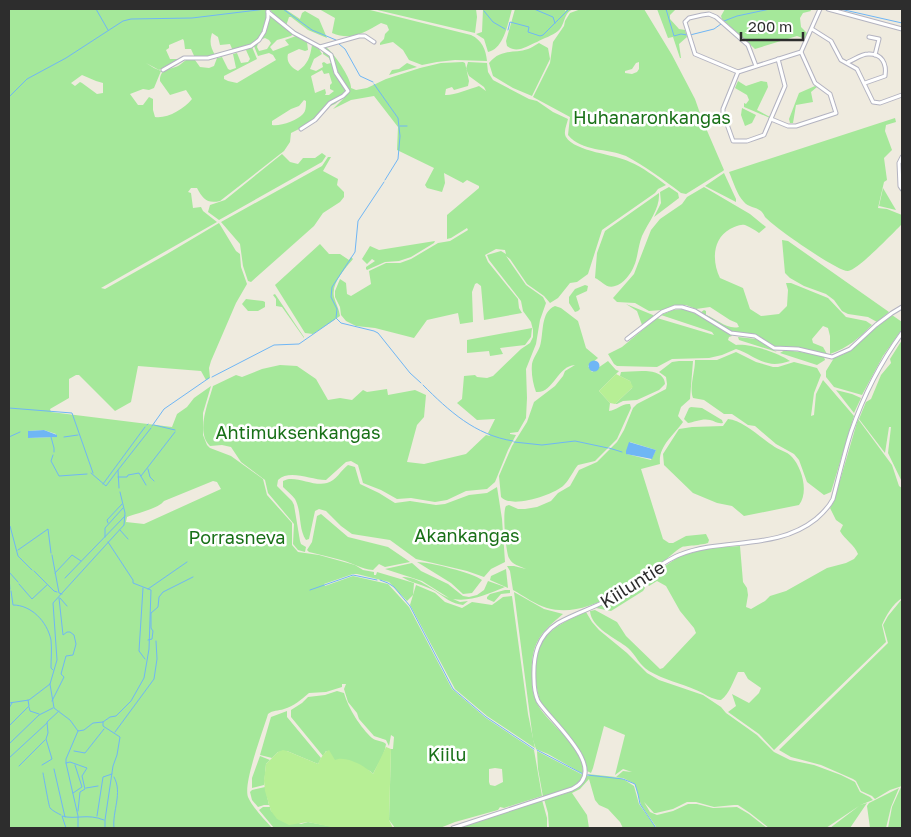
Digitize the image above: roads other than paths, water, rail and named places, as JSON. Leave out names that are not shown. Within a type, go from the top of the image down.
[{"type":"street","points":[[771,119],[788,126],[796,126],[836,112],[830,94],[815,83],[802,52],[820,9]]},
{"type":"street","points":[[828,9],[902,29]]},
{"type":"street","points":[[268,10],[296,35],[320,47],[331,56],[333,68],[348,91],[332,102],[314,120],[301,129]]},
{"type":"street","points":[[163,70],[184,58],[208,58],[251,46],[259,40],[264,32],[267,24],[268,10]]},
{"type":"street","points":[[756,66],[748,45],[716,17],[709,14],[702,15],[689,18],[685,22],[684,25],[695,54],[738,72],[802,52]]},
{"type":"street","points":[[812,28],[831,41],[842,60],[857,69],[871,99],[876,103],[902,95]]},
{"type":"street","points":[[320,47],[359,36],[365,36],[374,42]]},
{"type":"street","points":[[869,37],[878,39],[875,55]]},
{"type":"street","points":[[847,62],[867,54],[875,55],[884,62],[886,68],[885,76],[865,83]]},
{"type":"street","points":[[738,72],[723,109],[733,141],[747,141],[764,135],[785,86],[778,60]]},
{"type":"street","points":[[902,157],[899,163],[900,186],[902,189]]},
{"type":"street","points":[[627,339],[662,312],[675,307],[685,307],[703,315],[731,333],[755,336],[774,348],[798,349],[834,357],[850,349],[873,328],[902,307]]},
{"type":"street","name":"Kiiluntie","points":[[452,828],[572,789],[581,783],[585,771],[580,754],[569,737],[541,706],[536,695],[534,659],[543,637],[554,626],[619,594],[678,555],[702,548],[782,537],[798,531],[817,518],[833,499],[848,442],[866,396],[879,369],[902,333]]},
{"type":"water","points":[[592,361],[596,361],[599,366],[598,370],[592,371],[589,368],[589,364]]},
{"type":"water","points":[[44,430],[57,435],[57,437],[28,438],[28,431]]},
{"type":"water","points":[[629,442],[656,450],[652,459],[626,454]]},
{"type":"waterway","points":[[96,9],[108,30]]},
{"type":"waterway","points":[[9,97],[27,79],[66,58],[123,21],[131,19],[192,18],[266,9]]},
{"type":"waterway","points":[[283,9],[312,30],[336,40]]},
{"type":"waterway","points":[[534,9],[553,17],[555,23]]},
{"type":"waterway","points":[[508,30],[510,22],[529,27],[528,32],[540,36],[543,35],[569,9]]},
{"type":"waterway","points":[[666,9],[674,36],[687,35]]},
{"type":"waterway","points":[[724,21],[737,16],[770,9]]},
{"type":"waterway","points":[[840,9],[902,23]]},
{"type":"waterway","points":[[484,11],[493,22],[505,29]]},
{"type":"waterway","points":[[690,35],[714,29],[721,24]]},
{"type":"waterway","points":[[339,44],[345,49],[360,76],[373,82]]},
{"type":"waterway","points":[[374,84],[398,118],[400,136],[398,159],[385,180]]},
{"type":"waterway","points":[[400,126],[407,126]]},
{"type":"waterway","points":[[384,182],[358,221],[355,252],[332,287],[331,297],[337,309],[336,318],[341,323],[378,333],[410,373],[421,383]]},
{"type":"waterway","points":[[212,377],[274,345],[299,344],[335,319]]},
{"type":"waterway","points":[[152,426],[164,409],[209,378]]},
{"type":"waterway","points":[[423,385],[453,413],[475,428],[499,438],[513,441]]},
{"type":"waterway","points":[[9,408],[72,413],[93,473]]},
{"type":"waterway","points":[[154,425],[175,430]]},
{"type":"waterway","points":[[103,484],[145,427]]},
{"type":"waterway","points":[[119,488],[118,470],[151,428]]},
{"type":"waterway","points":[[9,437],[20,432]]},
{"type":"waterway","points":[[141,476],[175,432]]},
{"type":"waterway","points":[[64,437],[78,435]]},
{"type":"waterway","points":[[51,437],[54,452]]},
{"type":"waterway","points":[[514,442],[542,445],[575,441],[608,448]]},
{"type":"waterway","points":[[609,448],[622,452]]},
{"type":"waterway","points":[[53,455],[51,461],[59,476],[87,474]]},
{"type":"waterway","points":[[148,469],[150,477],[154,481]]},
{"type":"waterway","points":[[91,473],[106,486],[118,470]]},
{"type":"waterway","points":[[118,477],[127,477],[128,475],[139,473],[146,485]]},
{"type":"waterway","points":[[9,703],[29,700],[50,684],[57,660],[53,603],[124,525],[125,513],[120,492]]},
{"type":"waterway","points":[[108,523],[107,520],[122,504]]},
{"type":"waterway","points":[[105,537],[105,528],[123,508]]},
{"type":"waterway","points":[[65,578],[125,516]]},
{"type":"waterway","points":[[9,526],[18,556],[32,570]]},
{"type":"waterway","points":[[18,550],[48,529],[51,553]]},
{"type":"waterway","points":[[120,530],[128,539]]},
{"type":"waterway","points":[[50,684],[54,708],[70,720],[78,731],[84,730],[93,723],[103,722],[110,717],[116,716],[131,701],[144,678],[149,649],[151,590],[133,583],[133,580],[108,542]]},
{"type":"waterway","points":[[52,555],[59,593],[62,594]]},
{"type":"waterway","points":[[55,573],[72,555],[81,561]]},
{"type":"waterway","points":[[148,589],[187,562]]},
{"type":"waterway","points":[[34,571],[57,592]]},
{"type":"waterway","points":[[9,572],[18,582]]},
{"type":"waterway","points":[[310,590],[353,575],[377,580]]},
{"type":"waterway","points":[[148,640],[152,639],[153,631],[151,628],[151,613],[158,607],[159,597],[163,592],[193,577]]},
{"type":"waterway","points":[[9,578],[10,589]]},
{"type":"waterway","points":[[380,580],[394,587],[410,606],[453,689],[486,717],[534,749]]},
{"type":"waterway","points":[[19,584],[32,599],[47,585]]},
{"type":"waterway","points":[[143,588],[139,651],[145,659]]},
{"type":"waterway","points":[[11,591],[13,605],[32,611],[46,627],[51,640],[51,668],[53,670]]},
{"type":"waterway","points":[[52,701],[64,677],[61,674],[66,656],[73,655],[76,644],[74,635],[70,632],[63,635],[59,598]]},
{"type":"waterway","points":[[60,598],[67,606]]},
{"type":"waterway","points":[[115,732],[154,679],[157,659],[156,641]]},
{"type":"waterway","points":[[9,726],[29,706],[28,700]]},
{"type":"waterway","points":[[9,708],[12,703]]},
{"type":"waterway","points":[[29,707],[30,711],[39,714]]},
{"type":"waterway","points":[[9,744],[39,715],[53,708]]},
{"type":"waterway","points":[[42,765],[52,759],[46,739],[48,733],[47,722],[59,711]]},
{"type":"waterway","points":[[103,722],[103,726],[120,737],[113,766],[105,828]]},
{"type":"waterway","points":[[9,758],[47,723]]},
{"type":"waterway","points":[[74,751],[85,753],[104,729]]},
{"type":"waterway","points":[[78,731],[66,763],[78,816],[78,828]]},
{"type":"waterway","points":[[19,766],[45,740]]},
{"type":"waterway","points":[[537,750],[583,774]]},
{"type":"waterway","points":[[66,763],[70,762],[87,768],[82,776],[85,789],[80,792],[78,811]]},
{"type":"waterway","points":[[73,793],[82,787],[75,765]]},
{"type":"waterway","points":[[54,769],[65,817]]},
{"type":"waterway","points":[[43,773],[50,808],[61,815]]},
{"type":"waterway","points":[[97,816],[103,777],[112,774]]},
{"type":"waterway","points":[[587,775],[623,779],[635,784],[640,804],[656,828]]},
{"type":"waterway","points":[[114,777],[118,789],[114,828]]},
{"type":"waterway","points":[[86,788],[98,786]]},
{"type":"waterway","points":[[66,828],[62,816],[92,817],[104,820]]},
{"type":"park label","name":"Huhanaronkangas","points":[[652,117]]},
{"type":"park label","name":"Ahtimuksenkangas","points":[[298,432]]},
{"type":"park label","name":"Akankangas","points":[[467,535]]},
{"type":"park label","name":"Porrasneva","points":[[237,537]]},
{"type":"park label","name":"Kiilu","points":[[447,754]]}]
